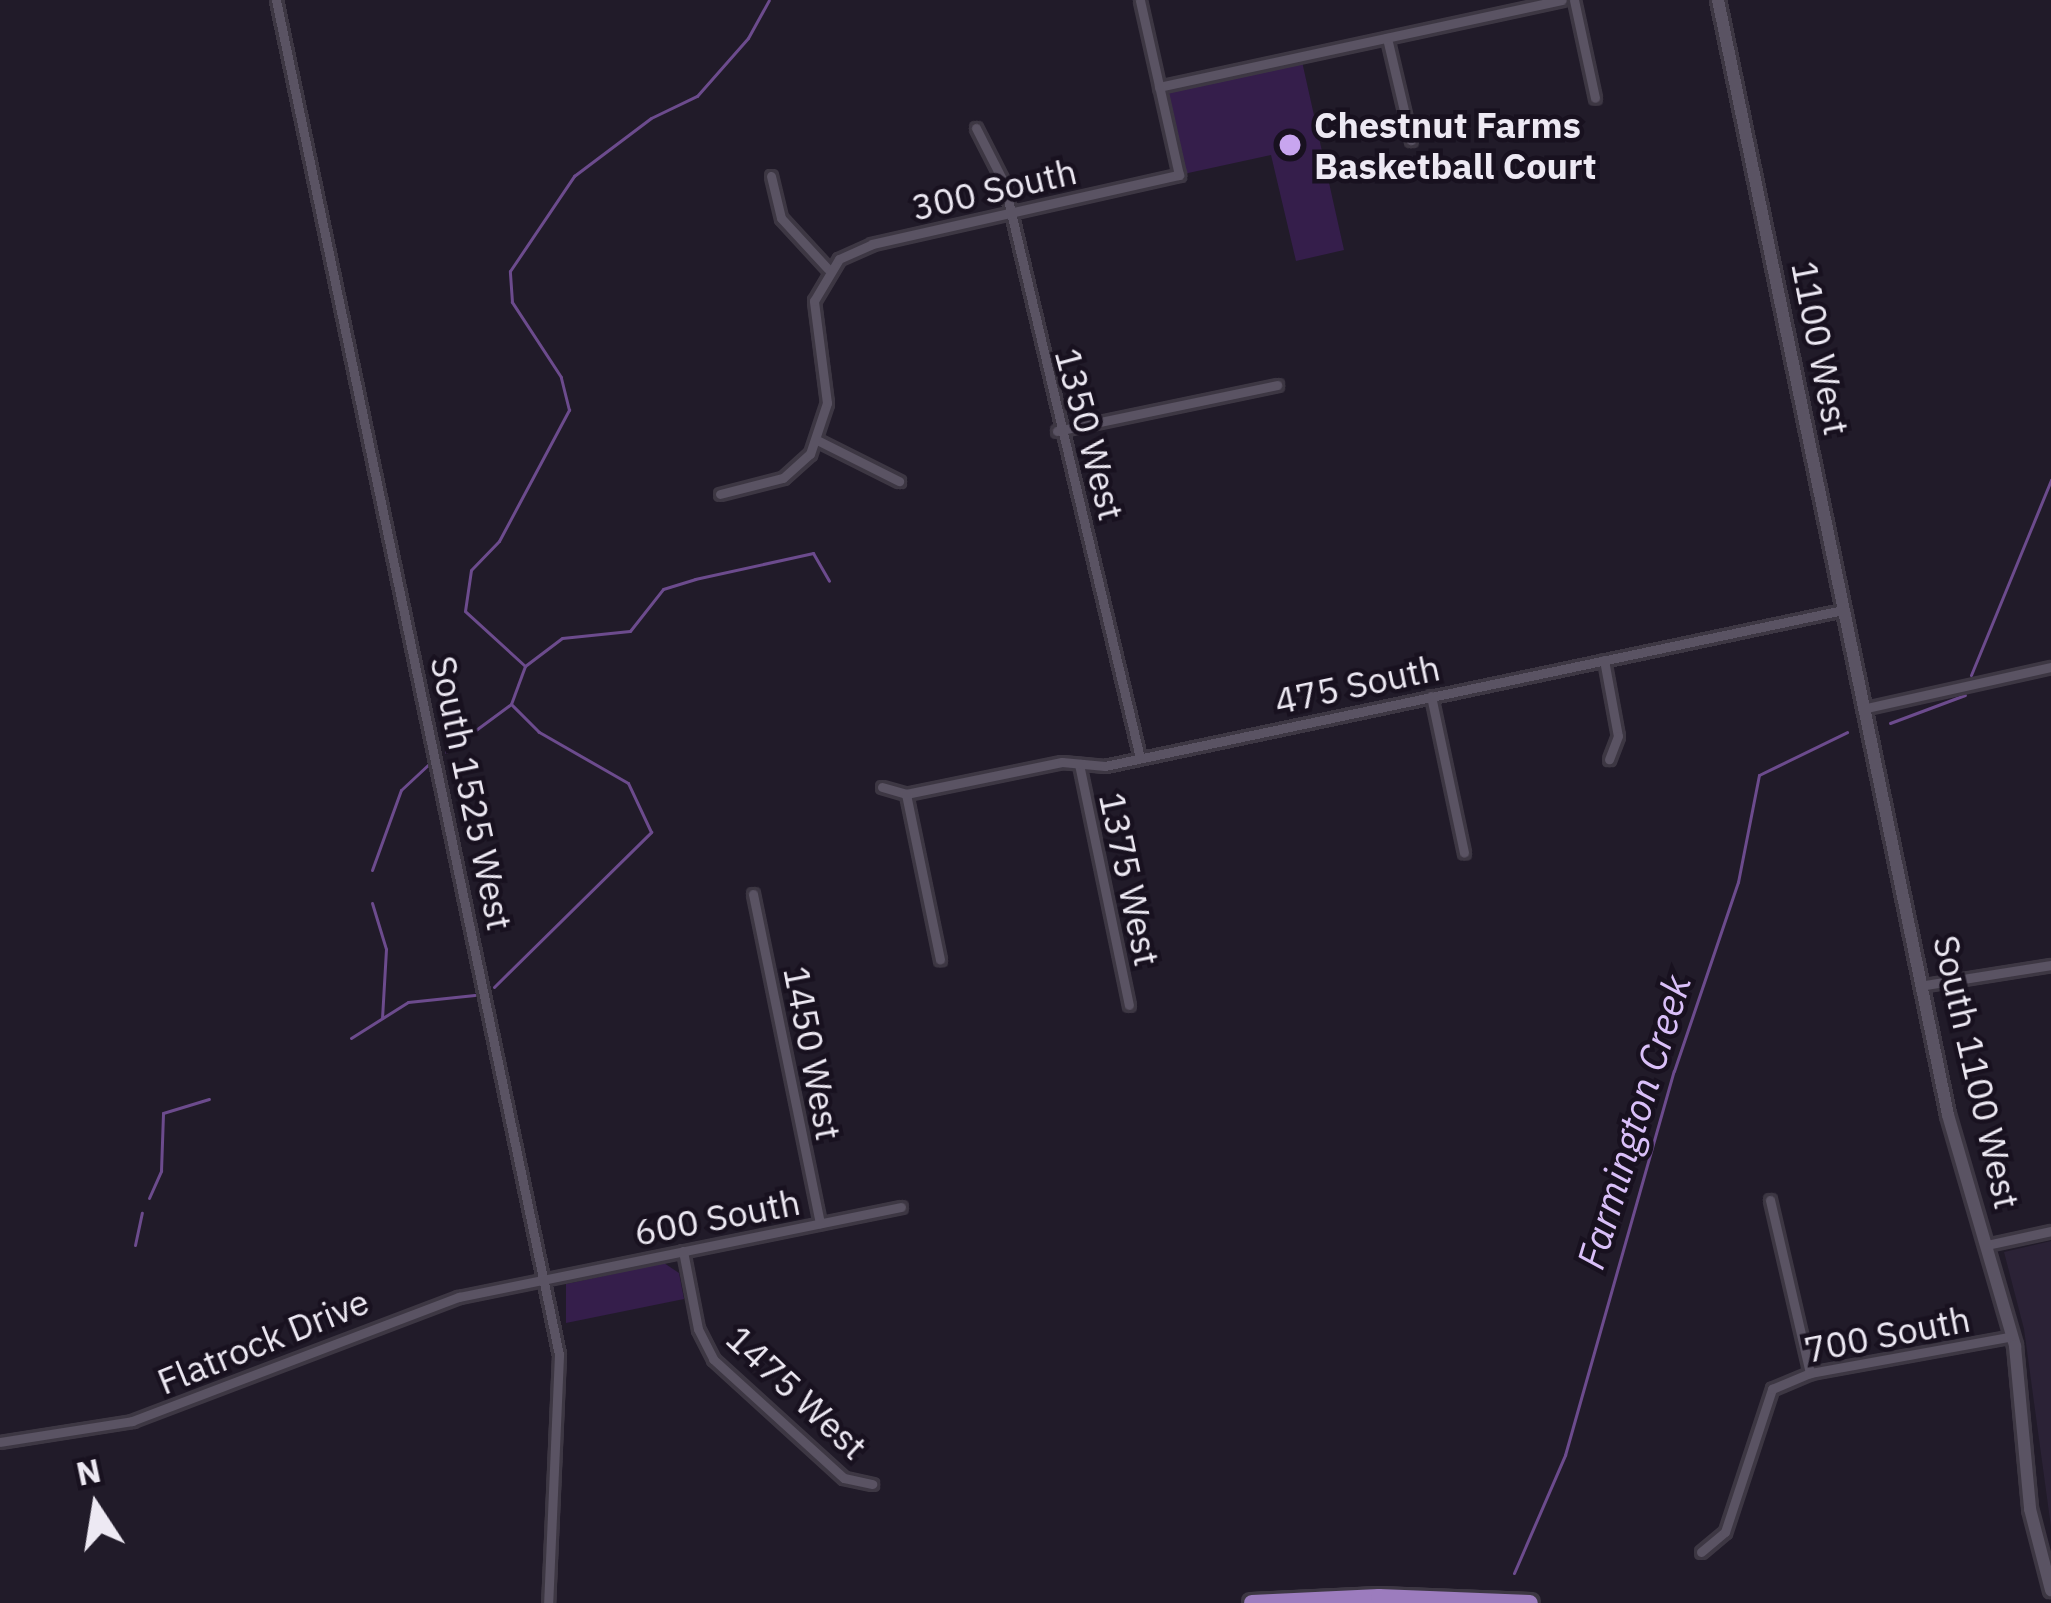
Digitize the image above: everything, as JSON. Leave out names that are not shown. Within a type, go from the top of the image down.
[{"type":"highway","points":[[1252,1603],[1530,1603]]},
{"type":"street","name":"South 1525 West","points":[[276,0],[544,1279],[563,1392],[548,1603]]},
{"type":"street","points":[[1140,0],[1159,87],[1562,0]]},
{"type":"street","points":[[1574,0],[1595,98]]},
{"type":"street","name":"1100 West","points":[[1718,0],[1867,708]]},
{"type":"street","points":[[1387,38],[1411,140]]},
{"type":"street","name":"300 South","points":[[828,269],[872,244],[1179,175],[1159,87]]},
{"type":"street","name":"1350 West","points":[[976,128],[997,161],[1057,430],[1099,562],[1140,758]]},
{"type":"street","points":[[720,494],[783,478],[817,440],[827,391],[813,315],[828,269],[781,218],[771,176]]},
{"type":"street","points":[[1057,430],[1276,386]]},
{"type":"street","points":[[817,440],[899,482]]},
{"type":"street","name":"475 South","points":[[882,787],[906,794],[1140,758],[1843,610]]},
{"type":"street","points":[[1604,660],[1618,736],[1609,759]]},
{"type":"street","points":[[1867,708],[2051,667]]},
{"type":"street","points":[[1431,696],[1464,853]]},
{"type":"street","name":"South 1100 West","points":[[1867,708],[1948,1114],[2013,1336],[2030,1509],[2051,1590]]},
{"type":"street","name":"1375 West","points":[[1079,764],[1129,1004]]},
{"type":"street","points":[[906,794],[940,960]]},
{"type":"street","name":"1450 West","points":[[753,894],[820,1223]]},
{"type":"street","points":[[1925,985],[2051,965]]},
{"type":"street","points":[[1770,1200],[1810,1373]]},
{"type":"street","name":"600 South","points":[[544,1279],[901,1207]]},
{"type":"street","points":[[1987,1245],[2051,1231]]},
{"type":"street","name":"1475 West","points":[[683,1251],[700,1336],[713,1359],[844,1478],[872,1484]]},
{"type":"street","name":"Flatrock Drive","points":[[0,1442],[132,1421],[420,1308],[544,1279]]},
{"type":"street","name":"700 South","points":[[1701,1552],[1725,1532],[1772,1389],[1810,1373],[2013,1336]]},
{"type":"shaded area","points":[[1301,57],[1344,250],[1296,261],[1271,155],[1179,175],[1159,87]]},
{"type":"shaded area","points":[[2051,1241],[2051,1527],[2024,1329],[2004,1252]]},
{"type":"shaded area","points":[[664,1263],[679,1273],[684,1299],[566,1323],[566,1284]]},
{"type":"waterway","points":[[446,752],[511,704],[525,666],[465,611],[471,570],[499,541],[569,410],[561,377],[512,302],[510,271],[574,176],[651,118],[697,96],[748,38],[769,0]]},
{"type":"waterway","name":"Farmington Creek","points":[[1971,675],[2051,480]]},
{"type":"waterway","points":[[525,666],[562,638],[630,631],[663,589],[695,579],[813,553],[829,581]]},
{"type":"waterway","name":"Farmington Creek","points":[[1890,723],[1965,695]]},
{"type":"waterway","points":[[494,987],[651,832],[628,783],[539,732],[512,705]]},
{"type":"waterway","name":"Farmington Creek","points":[[1514,1573],[1565,1455],[1674,1071],[1738,882],[1759,775],[1847,732]]},
{"type":"waterway","points":[[372,870],[401,790],[428,765]]},
{"type":"waterway","points":[[372,903],[386,949],[382,1018]]},
{"type":"waterway","points":[[351,1038],[408,1002],[475,995]]},
{"type":"waterway","points":[[149,1198],[161,1171],[163,1113],[209,1099]]},
{"type":"waterway","points":[[135,1245],[142,1213]]},
{"type":"place","name":"Chestnut Farms Basketball Court","points":[[1290,145]]}]
